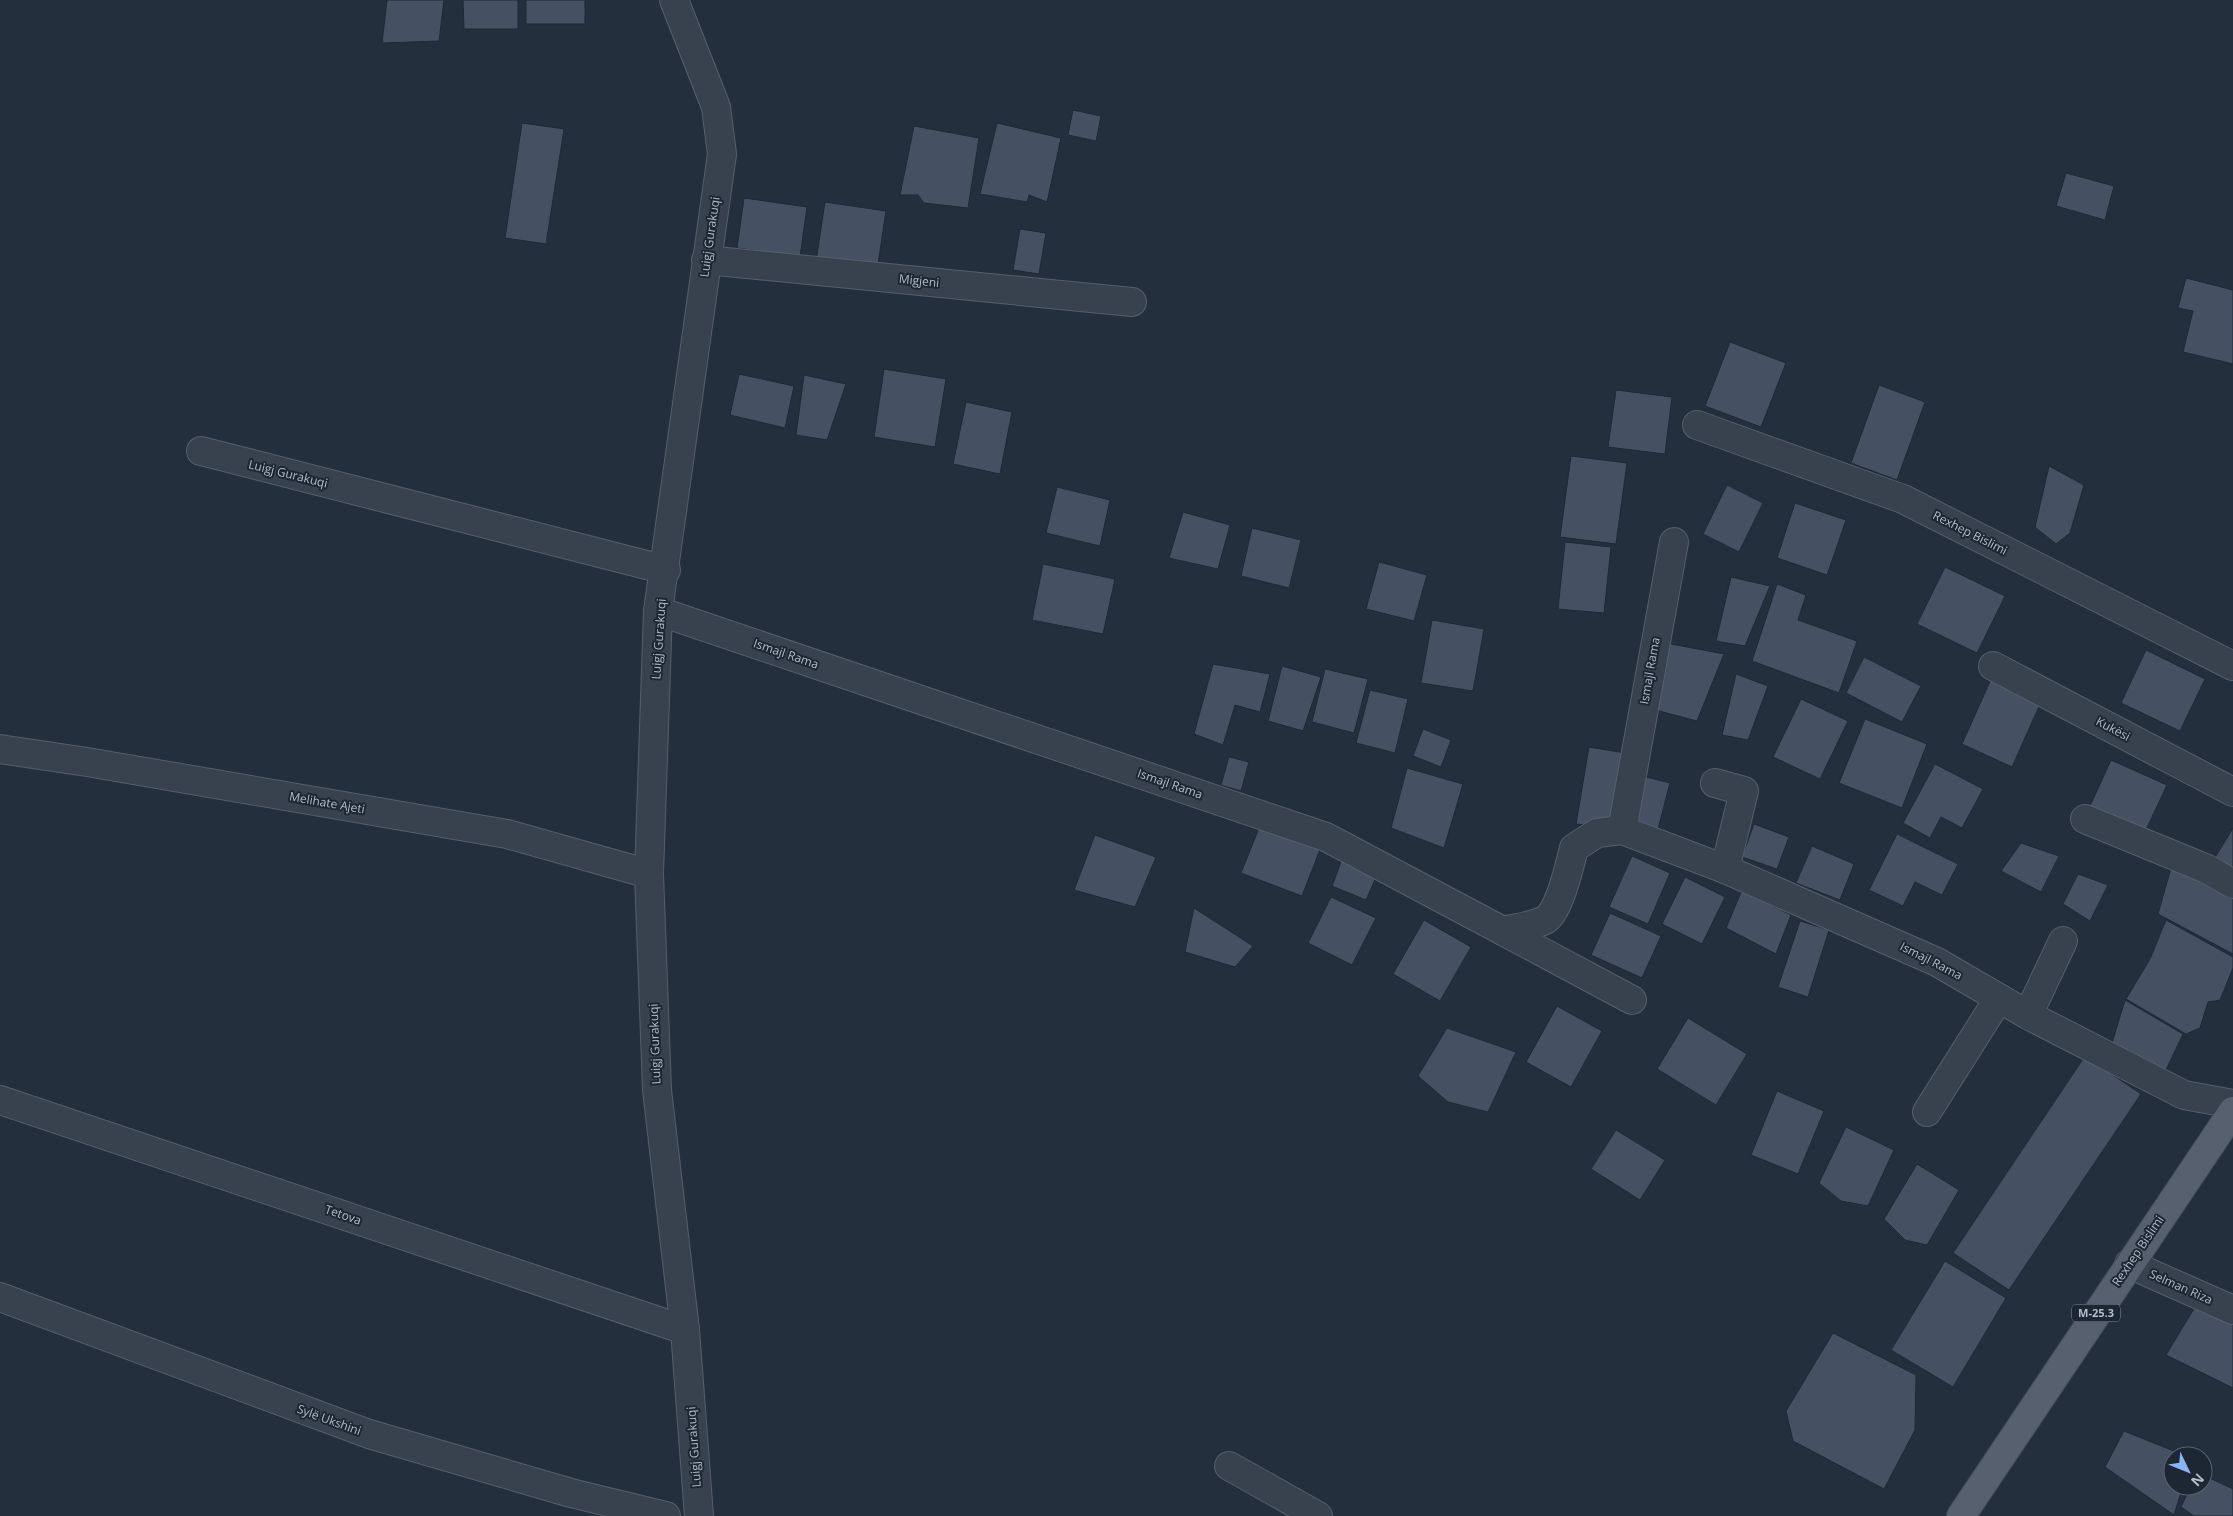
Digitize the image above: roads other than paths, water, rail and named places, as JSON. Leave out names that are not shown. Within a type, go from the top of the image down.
[{"type":"main road","name":"Rexhep Bislimi","points":[[1961,1516],[2233,1111]]},
{"type":"street","name":"Luigj Gurakuqi","points":[[674,0],[716,107],[722,154],[706,260],[666,570],[658,611],[649,874],[657,1090],[685,1330],[699,1516]]},
{"type":"street","name":"Migjeni","points":[[706,260],[1132,302]]},
{"type":"street","name":"Rexhep Bislimi","points":[[1697,426],[1903,499],[2233,666]]},
{"type":"street","name":"Luigj Gurakuqi","points":[[201,451],[666,570]]},
{"type":"street","name":"Ismajl Rama","points":[[1622,830],[1674,542]]},
{"type":"street","name":"Ismajl Rama","points":[[658,611],[1326,837],[1503,931],[1546,920],[1553,912],[1568,873],[1574,848],[1597,833],[1622,830],[1725,869],[1937,962],[2028,1015],[2184,1095],[2233,1104]]},
{"type":"street","name":"Kukësi","points":[[1993,666],[2233,792]]},
{"type":"street","name":"Melihate Ajeti","points":[[0,750],[97,763],[507,834],[649,874]]},
{"type":"street","points":[[1715,782],[1744,791],[1725,869]]},
{"type":"street","points":[[2085,819],[2207,868],[2233,884]]},
{"type":"street","points":[[1503,931],[1632,1000]]},
{"type":"street","points":[[2028,1015],[2063,941]]},
{"type":"street","points":[[1927,1112],[1999,998]]},
{"type":"street","name":"Tetova","points":[[0,1100],[685,1330]]},
{"type":"street","name":"Selman Riza","points":[[2129,1264],[2233,1310]]},
{"type":"street","name":"Sylë Ukshini","points":[[0,1297],[369,1434],[571,1493],[666,1516]]},
{"type":"street","points":[[1229,1466],[1318,1516]]}]
